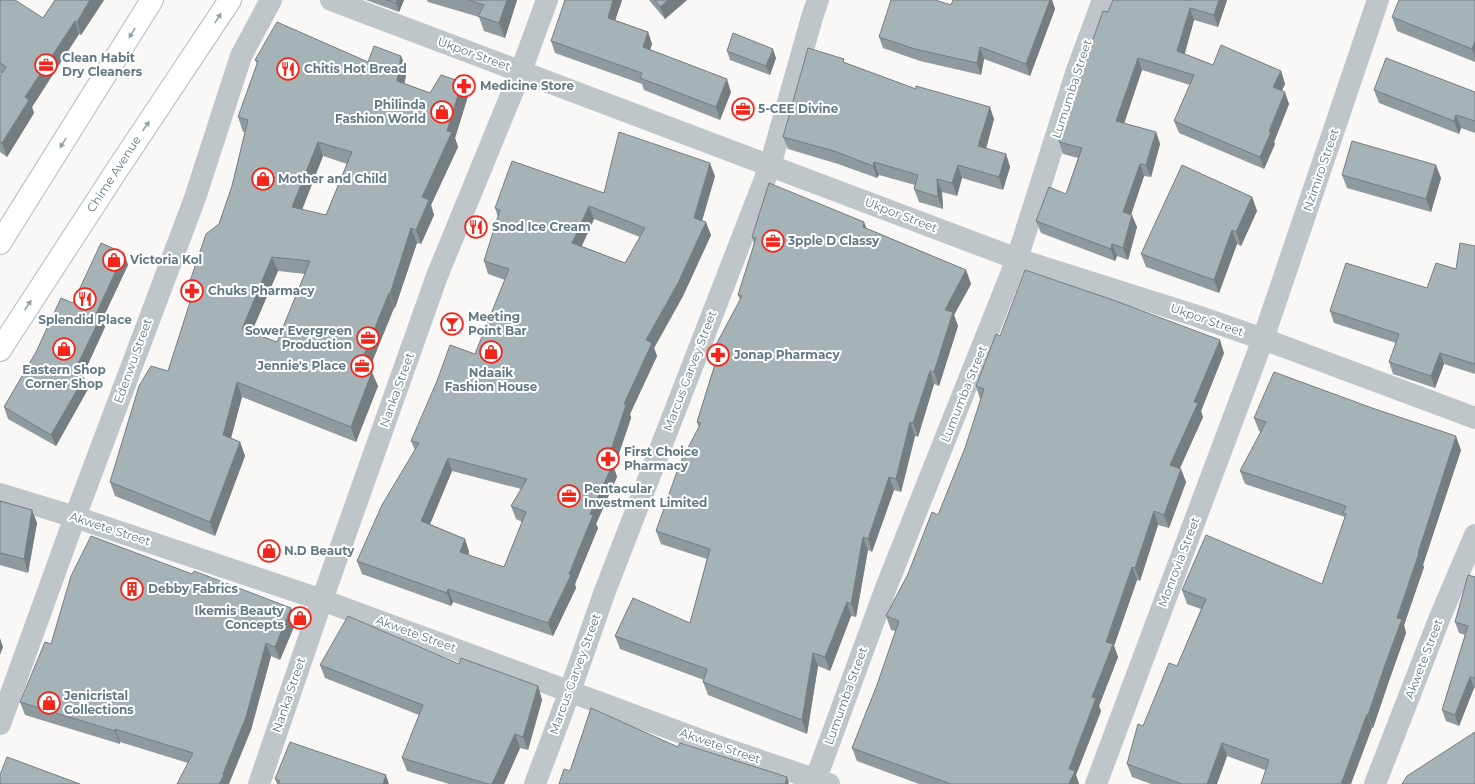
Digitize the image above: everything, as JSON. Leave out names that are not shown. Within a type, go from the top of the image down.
[{"type":"main road","points":[[0,243],[152,0]]},
{"type":"main road","name":"Chime Avenue","points":[[0,350],[6,328],[230,0]]},
{"type":"street","name":"Edenwu Street","points":[[0,724],[75,517],[194,198],[241,56],[271,0]]},
{"type":"street","name":"Ukpor Street","points":[[331,0],[1017,259],[1197,316],[1475,418]]},
{"type":"street","name":"Nanka Street","points":[[258,784],[437,276],[521,71],[547,0]]},
{"type":"street","name":"Marcus Garvey Street","points":[[535,784],[570,691],[607,584],[770,166],[818,0]]},
{"type":"street","name":"Lumumba Street","points":[[819,782],[887,585],[1017,259],[1077,70],[1103,0]]},
{"type":"street","name":"Nzimiro Street","points":[[1263,339],[1378,0]]},
{"type":"street","name":"Monrovia Street","points":[[1096,784],[1263,339]]},
{"type":"street","name":"Akwete Street","points":[[0,494],[75,517],[322,600],[717,746],[819,782]]},
{"type":"street","name":"Akwete Street","points":[[1375,784],[1440,617],[1475,535]]},
{"type":"building","points":[[0,0],[15,0],[43,18],[55,0],[90,0],[77,22],[75,21],[25,97],[29,100],[2,143],[0,142],[0,76],[6,67],[0,63]]},
{"type":"building","points":[[387,0],[397,0],[396,3]]},
{"type":"building","points":[[468,0],[507,0],[499,23],[478,16],[484,5]]},
{"type":"building","points":[[565,0],[613,0],[608,18],[648,32],[643,47],[727,79],[716,107],[640,78],[642,73],[551,41]]},
{"type":"building","points":[[655,0],[668,0],[660,7]]},
{"type":"building","points":[[891,0],[935,0],[951,5],[953,0],[1050,0],[1026,64],[980,47],[977,63],[915,49],[879,37]]},
{"type":"building","points":[[1113,0],[1219,0],[1214,15],[1190,8],[1177,51],[1213,65],[1221,45],[1281,71],[1273,87],[1285,92],[1269,131],[1271,132],[1260,157],[1174,121],[1194,75],[1138,58],[1116,121],[1156,132],[1146,165],[1140,164],[1123,212],[1132,215],[1123,248],[1112,244],[1111,249],[1036,221],[1049,187],[1066,194],[1082,148],[1059,142],[1103,11],[1108,12]]},
{"type":"building","points":[[1399,0],[1475,0],[1475,41],[1472,49],[1392,17]]},
{"type":"building","points":[[277,22],[368,62],[374,46],[401,56],[397,81],[430,93],[441,75],[462,82],[447,131],[452,132],[422,197],[429,200],[416,230],[411,228],[390,294],[389,293],[359,367],[372,372],[351,427],[237,382],[223,435],[240,442],[210,522],[110,482],[139,386],[151,366],[168,371],[192,296],[186,293],[206,234],[219,224],[232,186],[248,120],[238,117],[258,61],[255,60]],"holes":[[[318,142],[352,152],[326,215],[292,207]],[[272,257],[310,261],[277,342],[242,329]]]},
{"type":"building","points":[[733,33],[773,49],[766,66],[727,51]]},
{"type":"building","points":[[808,48],[844,59],[843,62],[916,89],[916,86],[990,107],[978,146],[1006,154],[999,177],[958,165],[952,183],[937,179],[938,197],[914,189],[918,175],[874,162],[873,166],[834,151],[783,137]]},
{"type":"building","points":[[1386,58],[1475,92],[1475,121],[1456,115],[1454,121],[1374,90]]},
{"type":"building","points":[[619,132],[710,163],[694,218],[706,222],[678,283],[646,340],[652,343],[624,404],[626,405],[607,462],[613,464],[590,514],[593,515],[569,574],[571,575],[548,623],[448,589],[447,593],[357,561],[382,505],[419,443],[411,441],[437,381],[450,345],[475,354],[509,269],[484,261],[500,210],[495,208],[512,161],[604,193]],"holes":[[[589,206],[645,228],[625,263],[572,243]],[[448,458],[527,479],[511,506],[526,512],[504,567],[460,552],[465,539],[421,521]]]},
{"type":"building","points":[[1352,141],[1436,165],[1426,199],[1342,175]]},
{"type":"building","points":[[1182,165],[1252,197],[1236,232],[1232,230],[1214,280],[1141,254]]},
{"type":"building","points":[[769,183],[864,222],[863,227],[966,270],[945,310],[953,312],[934,372],[930,371],[913,423],[910,422],[896,479],[889,477],[868,539],[863,537],[851,604],[847,602],[825,657],[813,653],[802,720],[703,682],[707,669],[615,636],[633,598],[690,623],[710,549],[656,531],[680,463],[701,423],[697,422],[717,358],[710,356],[742,296],[738,295],[756,238],[752,237]]},
{"type":"building","points":[[101,243],[124,253],[96,314],[101,316],[74,372],[84,378],[51,435],[4,407],[36,352],[61,298],[73,303]]},
{"type":"building","points":[[1460,243],[1475,246],[1475,364],[1440,353],[1431,376],[1389,362],[1399,334],[1330,311],[1346,263],[1427,288],[1436,263],[1456,269]]},
{"type":"building","points":[[1025,270],[1113,300],[1220,340],[1194,402],[1198,403],[1170,465],[1181,469],[1164,515],[1154,511],[1135,568],[1132,567],[1106,642],[1113,644],[1092,697],[1096,698],[1069,769],[1075,771],[1069,784],[951,784],[852,748],[877,685],[899,621],[886,616],[908,574],[932,512],[938,515],[965,448],[984,389],[976,386],[996,334],[1000,336]]},
{"type":"building","points":[[1274,372],[1375,409],[1456,436],[1397,618],[1402,619],[1368,715],[1367,714],[1341,784],[1261,784],[1269,760],[1222,743],[1207,784],[1182,784],[1127,764],[1138,724],[1143,726],[1169,663],[1177,666],[1206,599],[1182,590],[1206,535],[1322,584],[1346,514],[1343,513],[1346,506],[1240,471],[1266,422],[1254,418]]},
{"type":"building","points":[[0,501],[32,510],[24,559],[0,553]]},
{"type":"building","points":[[91,536],[192,574],[194,571],[291,608],[275,647],[266,643],[246,717],[223,774],[224,775],[219,784],[177,784],[193,753],[20,702],[45,642],[51,644],[71,576]]},
{"type":"building","points":[[1468,575],[1475,577],[1475,678],[1470,677],[1455,715],[1442,710],[1468,626],[1455,622]]},
{"type":"building","points":[[348,616],[459,664],[461,658],[538,686],[523,737],[515,734],[492,784],[402,758],[423,705],[320,665]]},
{"type":"building","points":[[591,708],[678,747],[680,743],[787,777],[785,784],[559,784],[564,769],[570,771]]},
{"type":"building","points":[[1475,732],[1475,784],[1402,784],[1407,776]]},
{"type":"building","points":[[290,742],[386,775],[383,784],[278,784],[280,781],[275,779]]},
{"type":"building","points":[[7,757],[80,784],[0,784],[0,775]]},
{"type":"place","name":"Clean Habit Dry Cleaners","points":[[46,65]]},
{"type":"place","name":"Chitis Hot Bread","points":[[288,69]]},
{"type":"place","name":"Medicine Store","points":[[464,86]]},
{"type":"place","name":"5-CEE Divine","points":[[743,109]]},
{"type":"place","name":"Philinda Fashion World","points":[[442,112]]},
{"type":"place","name":"Mother and Child","points":[[263,179]]},
{"type":"place","name":"Snod Ice Cream","points":[[476,227]]},
{"type":"place","name":"3pple D Classy","points":[[773,241]]},
{"type":"place","name":"Victoria Kol","points":[[114,260]]},
{"type":"place","name":"Chuks Pharmacy","points":[[192,291]]},
{"type":"place","name":"Splendid Place","points":[[85,299]]},
{"type":"place","name":"Meeting Point Bar","points":[[452,324]]},
{"type":"place","name":"Sower Evergreen Production","points":[[368,338]]},
{"type":"place","name":"Eastern Shop Corner Shop","points":[[64,349]]},
{"type":"place","name":"Ndaaik Fashion House","points":[[491,352]]},
{"type":"place","name":"Jonap Pharmacy","points":[[718,355]]},
{"type":"place","name":"Jennie's Place","points":[[362,366]]},
{"type":"place","name":"First Choice Pharmacy","points":[[608,459]]},
{"type":"place","name":"Pentacular Investment Limited","points":[[569,496]]},
{"type":"place","name":"N.D Beauty","points":[[269,551]]},
{"type":"place","name":"Debby Fabrics","points":[[132,589]]},
{"type":"place","name":"Ikemis Beauty Concepts","points":[[300,618]]},
{"type":"place","name":"Jenicristal Collections","points":[[49,703]]}]
